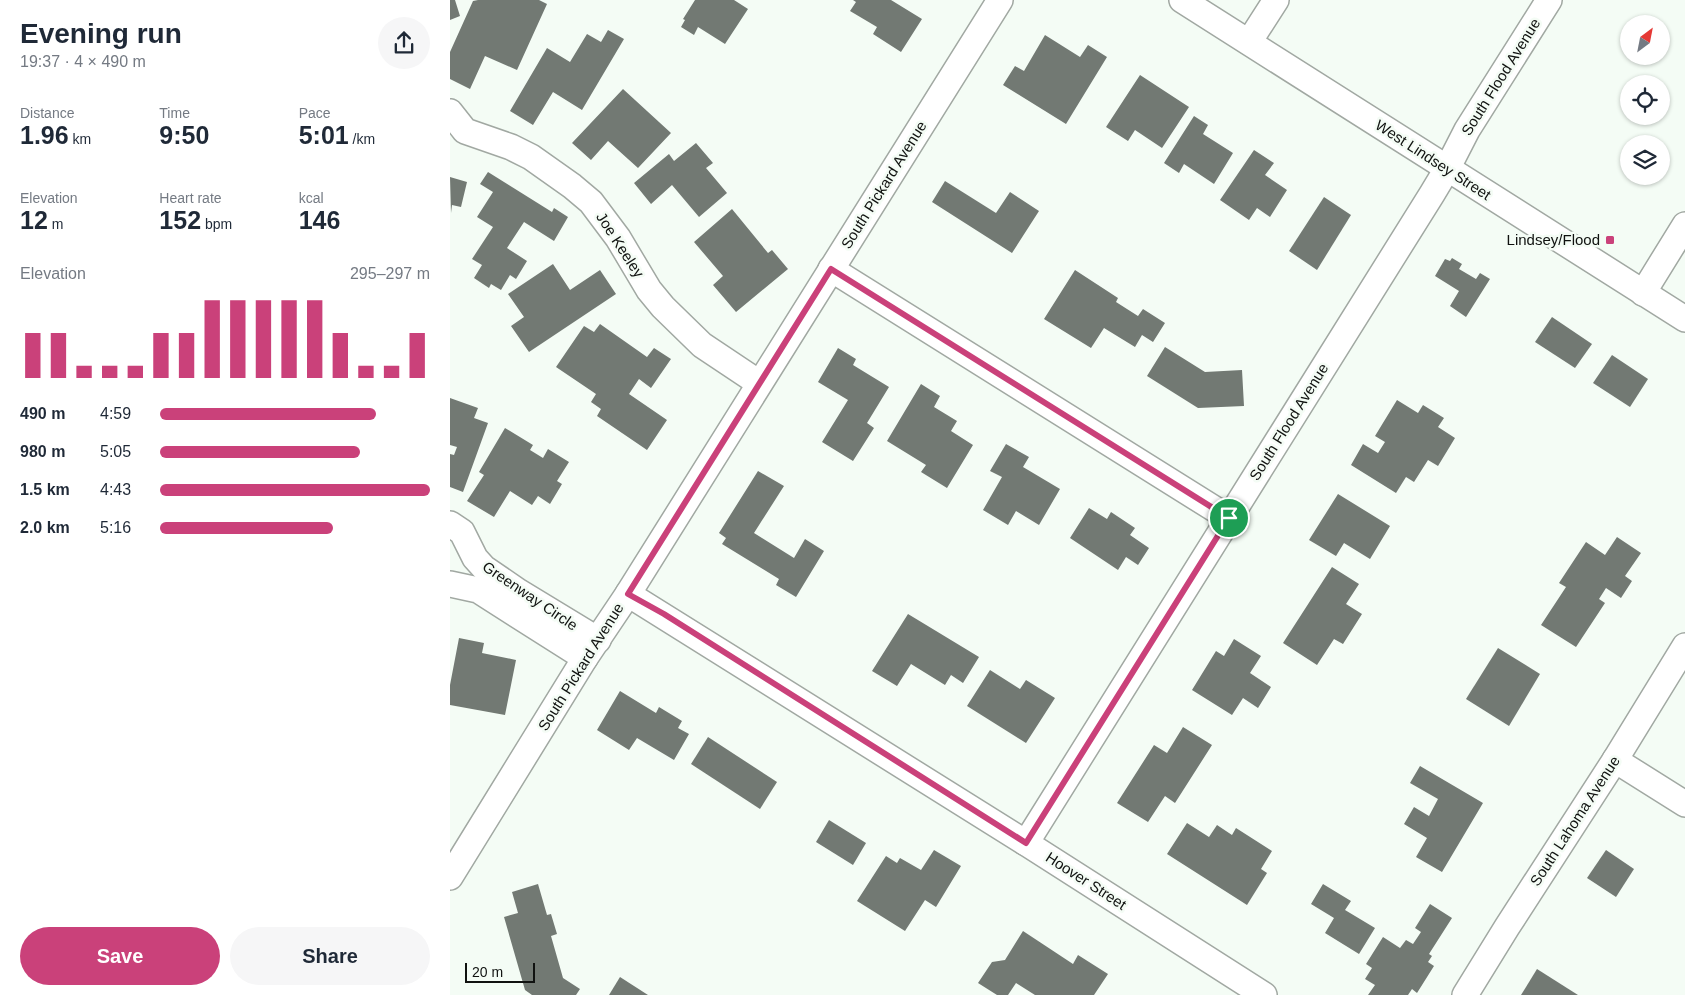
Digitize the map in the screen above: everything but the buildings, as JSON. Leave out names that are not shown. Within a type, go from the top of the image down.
[{"type":"street","name":"South Pickard Avenue","points":[[450,877],[1000,0]]},
{"type":"street","name":"West Lindsey Street","points":[[1182,0],[1685,319]]},
{"type":"street","points":[[1249,42],[1276,0]]},
{"type":"street","name":"South Flood Avenue","points":[[1026,843],[1447,169],[1466,130],[1549,0]]},
{"type":"street","name":"Joe Keeley","points":[[455,127],[511,147],[531,157],[592,202],[618,238],[648,290],[663,307],[702,345],[759,383]]},
{"type":"street","points":[[1643,293],[1685,225]]},
{"type":"street","points":[[831,269],[1229,518]]},
{"type":"street","name":"Greenway Circle","points":[[450,524],[462,532],[475,558],[484,568],[519,592],[592,649]]},
{"type":"street","name":"Greenway Circle","points":[[450,584],[478,590],[592,649]]},
{"type":"street","name":"Hoover Street","points":[[628,594],[664,614],[1264,995]]},
{"type":"street","name":"South Lahoma Avenue","points":[[1465,995],[1615,760],[1685,646]]},
{"type":"street","points":[[1615,760],[1685,804]]},
{"type":"place","name":"Lindsey/Flood","points":[[1610,240]]},
{"type":"route","points":[[831,269],[1229,518],[1026,843],[664,614],[628,594],[831,269]]}]
